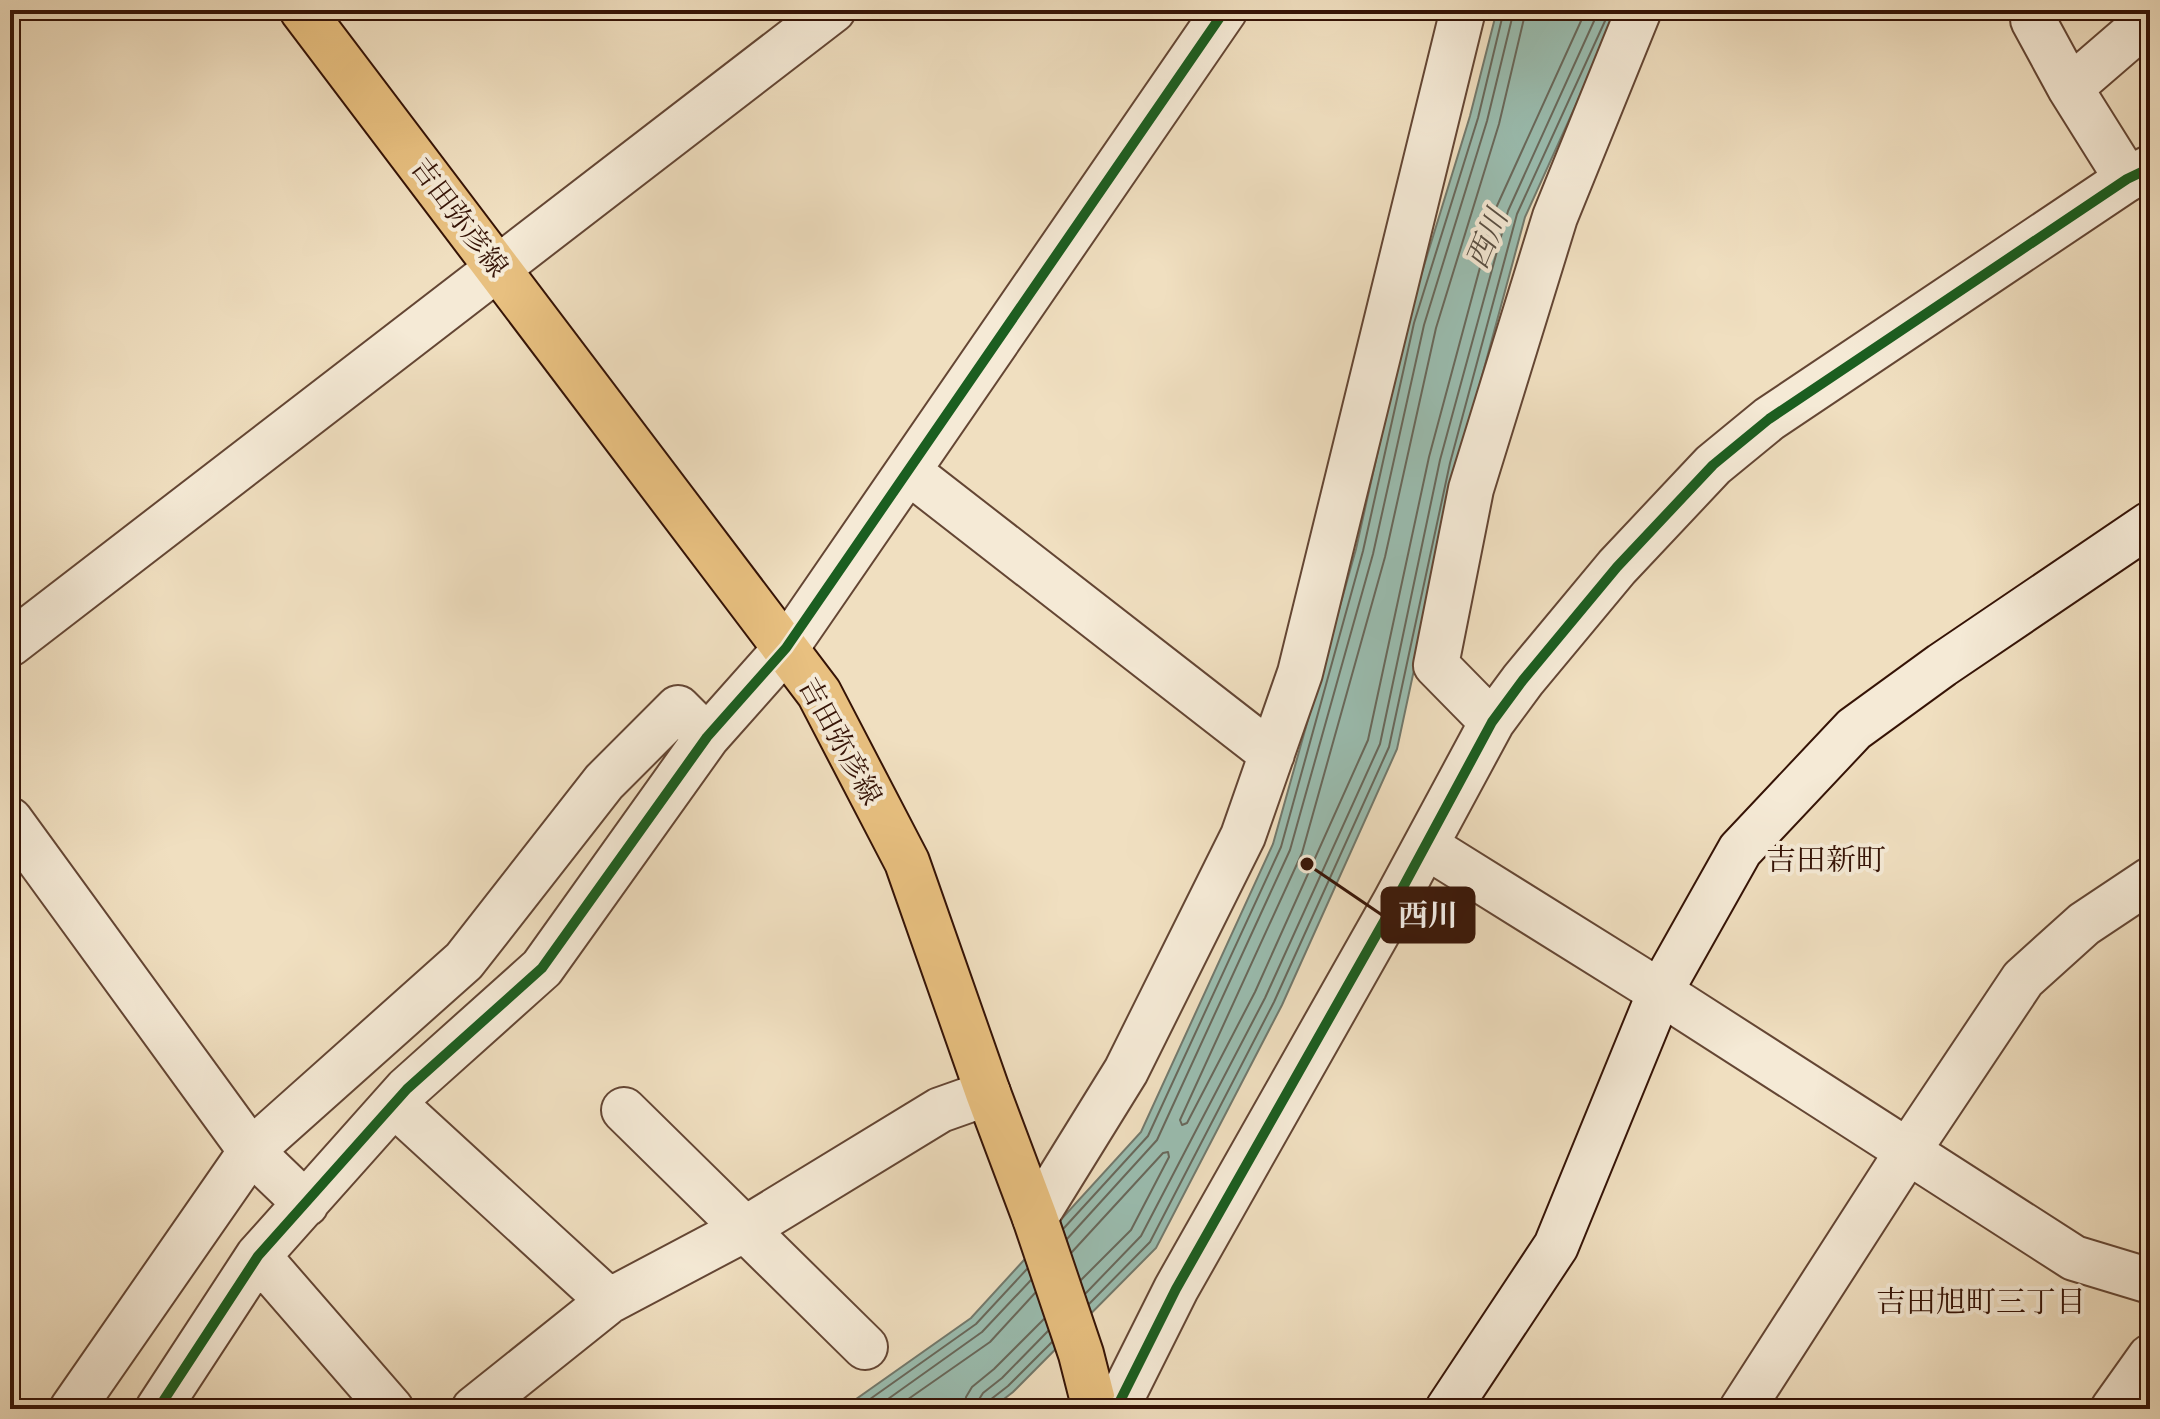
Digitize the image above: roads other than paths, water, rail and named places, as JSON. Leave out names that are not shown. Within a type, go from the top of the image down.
[{"type":"main road","name":"吉田弥彦線","points":[[302,10],[819,693],[907,862],[1035,1218],[1081,1354],[1095,1409]]},
{"type":"street","points":[[10,644],[833,10]]},
{"type":"street","points":[[158,1409],[258,1256],[407,1089],[542,968],[707,737],[786,648],[1225,10]]},
{"type":"street","points":[[1035,1218],[1126,1071],[1243,836],[1300,673],[1463,10]]},
{"type":"street","points":[[1492,722],[1436,665],[1471,489],[1555,217],[1639,10]]},
{"type":"street","points":[[1116,1409],[1176,1289],[1426,846],[1492,722],[1523,680],[1617,567],[1713,465],[1769,419],[2138,173],[2070,88],[2033,20],[2040,10]]},
{"type":"street","points":[[2070,88],[2150,19]]},
{"type":"street","points":[[908,471],[1272,754]]},
{"type":"street","points":[[1448,1409],[1556,1246],[1660,992],[1740,850],[1854,729],[1942,665],[2150,524]]},
{"type":"street","points":[[72,1409],[251,1151],[464,961],[604,782],[678,708],[707,737]]},
{"type":"street","points":[[10,820],[251,1151],[306,1204]]},
{"type":"street","points":[[1426,846],[2074,1258],[2150,1281]]},
{"type":"street","points":[[1742,1409],[2023,979],[2084,924],[2150,880]]},
{"type":"street","points":[[474,1409],[609,1301],[745,1229],[940,1110],[988,1093]]},
{"type":"street","points":[[394,1104],[609,1301]]},
{"type":"street","points":[[624,1110],[865,1347]]},
{"type":"street","points":[[258,1256],[391,1409]]},
{"type":"street","points":[[2113,1409],[2150,1357]]},
{"type":"water","points":[[1497,10],[1619,10],[1525,217],[1458,465],[1397,749],[1282,1005],[1156,1248],[1013,1392],[991,1409],[842,1409],[971,1318],[1141,1132],[1273,844],[1356,549],[1407,321],[1470,116]]},
{"type":"place","name":"西川","points":[[1307,864]]},
{"type":"district","name":"吉田新町","points":[[1826,860]]},
{"type":"district","name":"吉田旭町三丁目","points":[[1981,1302]]}]
